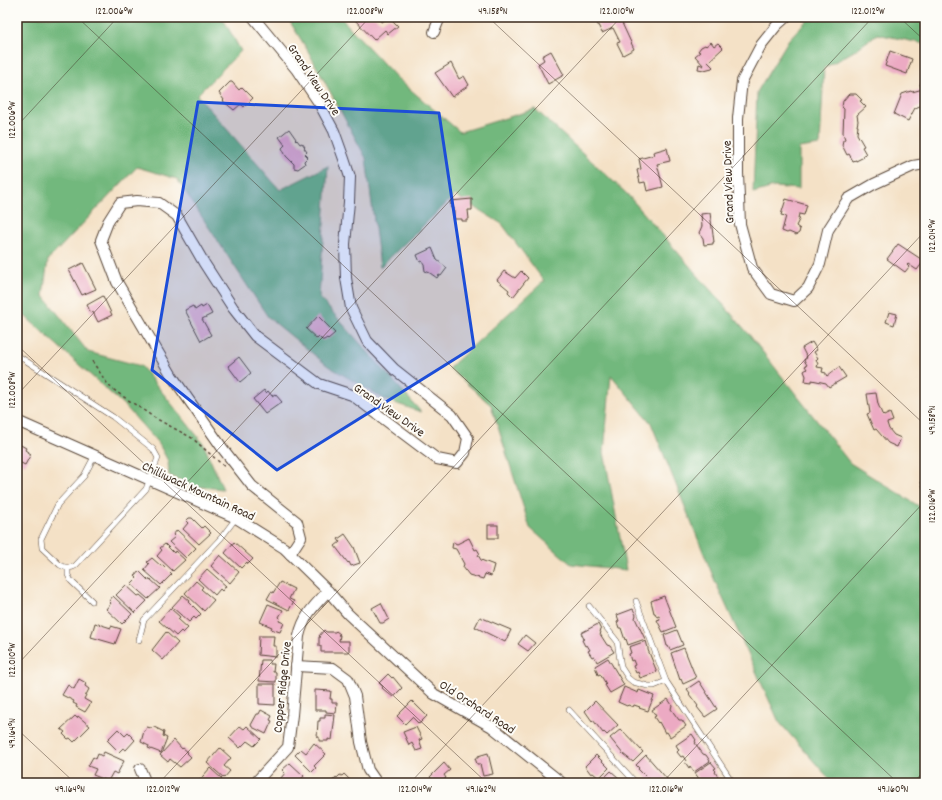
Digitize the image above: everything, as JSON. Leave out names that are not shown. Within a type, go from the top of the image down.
[{"type":"street","name":"Grand View Drive","points":[[253,17],[296,68],[319,103],[334,131],[344,159],[350,177],[345,244],[346,278],[351,308],[367,341],[394,369],[452,415],[468,438],[465,453],[457,463],[437,459],[352,395],[319,384],[255,336],[233,308],[204,263],[177,216],[159,202],[137,201],[120,203],[108,222],[101,240],[117,282],[172,376],[223,449],[252,486],[297,522],[301,537],[290,554]]},
{"type":"street","points":[[434,32],[440,17]]},
{"type":"street","name":"Grand View Drive","points":[[786,17],[777,25],[761,45],[742,81],[738,118],[740,224],[752,268],[771,294],[794,301],[808,288],[820,264],[828,230],[848,199],[874,184],[913,166],[925,164]]},
{"type":"street","name":"Chilliwack Mountain Road","points":[[17,421],[236,518],[284,548],[328,591],[348,614]]},
{"type":"street","name":"Copper Ridge Drive","points":[[255,783],[288,746],[299,636],[302,625],[308,613],[328,591]]},
{"type":"street","name":"Old Orchard Road","points":[[348,614],[434,694],[492,726],[562,783]]},
{"type":"street","points":[[296,666],[333,668],[348,679],[355,696],[361,742],[368,770],[377,783]]},
{"type":"street","points":[[140,769],[146,783]]},
{"type":"lane","points":[[17,355],[113,418],[153,449],[158,458],[146,489],[75,566],[68,568],[60,565],[42,548],[41,539],[56,508],[84,476],[94,456]]},
{"type":"lane","points":[[139,640],[144,620],[221,538],[236,518]]},
{"type":"lane","points":[[68,568],[68,575],[71,581],[92,601]]},
{"type":"lane","points":[[636,601],[666,682],[733,783]]},
{"type":"lane","points":[[589,606],[617,641],[621,667],[628,678],[633,682],[648,686],[654,686],[666,682]]},
{"type":"lane","points":[[569,710],[636,783]]},
{"type":"path","points":[[92,361],[109,386],[155,418],[192,438],[229,471]]},
{"type":"highlighted area","points":[[198,102],[439,113],[474,347],[277,470],[152,370]]},
{"type":"green space","points":[[17,17],[222,17],[241,51],[197,95],[280,190],[328,166],[319,297],[421,412],[386,400],[328,366],[268,317],[177,179],[137,167],[48,260],[43,295],[88,352],[141,366],[203,443],[223,489],[193,486],[169,475],[168,461],[159,444],[126,407],[17,309]]},
{"type":"green space","points":[[287,17],[340,17],[397,78],[460,132],[535,109],[627,194],[747,332],[850,463],[925,510],[925,783],[833,783],[779,722],[715,581],[651,423],[611,375],[604,452],[626,570],[571,564],[530,528],[491,405],[449,368],[544,281],[502,224],[455,195],[380,267],[366,158],[308,51]]},
{"type":"green space","points":[[810,17],[925,17],[925,44],[877,34],[854,51],[824,68],[820,145],[799,148],[799,189],[774,187],[753,193],[757,92],[789,39]]},
{"type":"building","points":[[356,17],[374,17],[382,22],[389,17],[398,26],[388,34],[385,30],[374,40],[354,19]]},
{"type":"building","points":[[599,17],[617,17],[619,22],[621,21],[634,49],[623,55],[617,43],[620,42],[613,28],[602,33],[596,21],[600,19]]},
{"type":"building","points":[[711,42],[714,46],[718,43],[723,48],[708,62],[713,67],[712,68],[704,70],[698,69],[699,64],[704,66],[695,56],[700,52],[698,51],[701,47],[706,46]]},
{"type":"building","points":[[551,51],[564,75],[548,84],[538,64],[544,60],[542,56]]},
{"type":"building","points":[[890,51],[912,59],[907,74],[885,66]]},
{"type":"building","points":[[451,63],[459,79],[464,76],[469,85],[452,97],[435,73]]},
{"type":"building","points":[[924,81],[925,104],[915,108],[908,121],[894,114],[902,94],[923,89],[920,85],[921,82]]},
{"type":"building","points":[[230,82],[232,82],[239,90],[242,87],[253,98],[244,107],[241,104],[234,110],[223,101],[224,100],[219,93]]},
{"type":"building","points":[[849,94],[856,94],[866,107],[857,115],[857,134],[864,146],[862,147],[866,154],[863,155],[864,157],[856,161],[853,161],[849,154],[847,155],[842,145],[843,140],[845,139],[843,133],[844,109],[842,107],[843,101]]},
{"type":"building","points":[[289,129],[296,139],[295,140],[297,140],[300,144],[302,143],[307,152],[305,154],[308,157],[304,161],[305,164],[298,169],[294,168],[294,164],[286,156],[282,148],[285,145],[279,137]]},
{"type":"building","points":[[667,148],[670,161],[657,164],[663,187],[647,191],[645,182],[640,183],[637,170],[641,169],[639,159],[654,155],[653,152]]},
{"type":"building","points":[[472,199],[472,210],[468,210],[469,219],[467,219],[467,221],[462,221],[462,219],[454,219],[454,208],[451,208],[450,201]]},
{"type":"building","points":[[786,199],[807,205],[804,215],[799,214],[798,218],[800,218],[796,226],[800,229],[799,233],[796,235],[782,231],[786,216],[781,215]]},
{"type":"building","points":[[710,213],[714,242],[713,244],[704,245],[703,238],[699,233],[702,226],[701,214]]},
{"type":"building","points":[[898,244],[924,261],[917,270],[908,264],[907,265],[909,267],[905,272],[887,259]]},
{"type":"building","points":[[432,248],[437,260],[447,268],[441,276],[439,275],[437,278],[425,271],[424,264],[422,261],[420,262],[417,255]]},
{"type":"building","points":[[83,263],[96,289],[82,295],[69,270]]},
{"type":"building","points":[[504,271],[515,278],[521,271],[528,278],[513,297],[508,292],[509,290],[497,280]]},
{"type":"building","points":[[103,296],[112,315],[98,322],[93,312],[91,313],[87,305]]},
{"type":"building","points":[[207,305],[212,314],[202,319],[211,335],[201,341],[185,310],[193,306],[195,310],[201,306],[202,308]]},
{"type":"building","points":[[889,312],[897,314],[894,325],[886,322]]},
{"type":"building","points":[[318,316],[335,333],[328,339],[322,340],[319,337],[317,339],[306,329]]},
{"type":"building","points":[[812,342],[817,350],[814,352],[818,358],[816,360],[818,364],[817,367],[823,368],[822,372],[826,373],[827,376],[839,367],[846,377],[829,387],[826,383],[812,380],[812,382],[805,381],[806,376],[804,371],[807,369],[805,366],[807,365],[804,360],[807,358],[802,348]]},
{"type":"building","points":[[239,357],[251,373],[240,382],[228,366]]},
{"type":"building","points":[[264,390],[266,393],[268,391],[272,396],[275,394],[282,402],[265,414],[253,399]]},
{"type":"building","points":[[876,393],[882,414],[884,416],[890,413],[893,421],[887,423],[889,429],[894,435],[901,438],[897,447],[888,443],[876,429],[874,430],[867,414],[870,413],[867,394]]},
{"type":"building","points":[[17,443],[26,448],[25,450],[31,454],[25,465],[17,461]]},
{"type":"building","points":[[925,480],[925,493],[921,482]]},
{"type":"building","points":[[189,518],[192,518],[202,528],[204,526],[211,533],[199,544],[183,529],[188,523],[186,521]]},
{"type":"building","points":[[488,525],[498,525],[498,538],[488,538]]},
{"type":"building","points":[[177,530],[196,548],[186,558],[169,542],[175,537],[173,535]]},
{"type":"building","points":[[345,534],[354,547],[360,563],[351,566],[335,546],[340,542],[338,539]]},
{"type":"building","points":[[469,538],[475,550],[477,549],[480,554],[478,555],[481,560],[494,565],[491,576],[485,574],[483,579],[469,575],[463,567],[464,564],[456,549],[452,548],[453,542],[457,544]]},
{"type":"building","points":[[234,542],[253,559],[241,568],[225,553]]},
{"type":"building","points":[[165,544],[174,553],[175,551],[185,560],[173,571],[157,556],[162,550],[160,548]]},
{"type":"building","points":[[220,555],[239,572],[230,583],[211,566]]},
{"type":"building","points":[[152,558],[161,566],[163,565],[172,574],[161,585],[144,570],[149,564],[147,562]]},
{"type":"building","points":[[207,569],[226,586],[222,591],[220,589],[215,595],[198,579]]},
{"type":"building","points":[[139,571],[148,580],[150,579],[160,588],[148,599],[131,584],[137,578],[135,576]]},
{"type":"building","points":[[196,581],[203,587],[201,589],[214,600],[204,611],[185,593]]},
{"type":"building","points":[[280,582],[294,589],[289,599],[294,601],[289,610],[267,599]]},
{"type":"building","points":[[126,585],[138,596],[140,595],[147,601],[135,613],[116,595]]},
{"type":"building","points":[[183,595],[201,614],[196,619],[194,617],[189,622],[172,607]]},
{"type":"building","points":[[113,596],[132,614],[122,624],[106,609],[111,603],[109,601]]},
{"type":"building","points":[[664,596],[676,627],[663,632],[657,620],[660,619],[659,616],[657,617],[654,613],[651,601]]},
{"type":"building","points":[[381,603],[389,619],[383,623],[380,623],[372,608]]},
{"type":"building","points":[[268,604],[283,610],[279,617],[279,621],[284,623],[280,632],[271,629],[272,627],[260,622]]},
{"type":"building","points":[[170,608],[180,617],[178,619],[188,628],[183,633],[181,631],[176,636],[159,621]]},
{"type":"building","points":[[633,609],[636,615],[635,618],[645,639],[628,645],[621,628],[619,628],[617,615]]},
{"type":"building","points":[[480,617],[511,630],[505,642],[475,627]]},
{"type":"building","points":[[95,623],[111,628],[111,626],[121,629],[115,644],[91,637]]},
{"type":"building","points":[[598,624],[601,630],[600,634],[607,645],[610,646],[614,652],[597,662],[594,656],[592,657],[588,651],[590,650],[587,645],[585,646],[581,633]]},
{"type":"building","points":[[324,630],[326,632],[336,631],[340,634],[338,635],[340,635],[339,641],[349,641],[349,652],[321,652],[319,637],[321,637],[319,636]]},
{"type":"building","points":[[677,630],[683,645],[670,650],[667,646],[664,635]]},
{"type":"building","points":[[166,632],[178,643],[163,660],[152,650]]},
{"type":"building","points":[[525,635],[535,643],[528,651],[518,644]]},
{"type":"building","points":[[259,636],[274,636],[273,646],[276,646],[276,657],[258,655]]},
{"type":"building","points":[[646,641],[657,672],[640,678],[638,672],[636,673],[633,666],[635,665],[633,660],[631,661],[629,647]]},
{"type":"building","points":[[684,648],[696,678],[683,684],[681,679],[680,680],[671,653]]},
{"type":"building","points":[[608,658],[624,685],[610,693],[600,674],[598,675],[595,666]]},
{"type":"building","points":[[261,660],[270,660],[270,664],[274,664],[273,672],[276,672],[276,682],[259,681]]},
{"type":"building","points":[[388,674],[392,678],[393,677],[402,688],[393,697],[382,688],[383,687],[379,683]]},
{"type":"building","points":[[79,679],[86,683],[85,686],[89,689],[84,699],[91,703],[85,712],[76,707],[77,705],[73,703],[74,701],[62,695],[68,685],[74,689]]},
{"type":"building","points":[[699,681],[717,709],[705,717],[697,707],[698,706],[687,689]]},
{"type":"building","points":[[259,684],[275,684],[275,705],[259,704]]},
{"type":"building","points":[[624,687],[638,693],[639,690],[654,696],[648,711],[634,705],[633,707],[627,706],[618,702]]},
{"type":"building","points":[[315,690],[331,691],[330,699],[332,699],[332,703],[337,703],[336,713],[326,712],[326,710],[315,710]]},
{"type":"building","points":[[668,699],[672,705],[671,709],[679,720],[682,720],[686,726],[670,737],[667,732],[665,733],[659,722],[658,723],[654,717],[656,716],[652,710]]},
{"type":"building","points":[[412,701],[427,716],[419,724],[412,717],[405,724],[397,716]]},
{"type":"building","points":[[595,701],[618,725],[607,735],[604,732],[603,733],[593,720],[592,721],[585,711]]},
{"type":"building","points":[[261,710],[272,716],[270,720],[272,721],[266,734],[252,727],[251,725]]},
{"type":"building","points":[[325,714],[335,715],[332,740],[328,739],[328,741],[319,741],[319,737],[317,737],[318,721],[320,721],[320,718],[325,718]]},
{"type":"building","points":[[75,716],[77,718],[78,716],[90,726],[74,742],[63,734],[65,732],[61,729]]},
{"type":"building","points":[[240,726],[244,729],[247,726],[261,739],[254,746],[247,741],[240,748],[229,738]]},
{"type":"building","points":[[147,727],[154,727],[164,732],[163,736],[167,738],[161,753],[148,748],[149,746],[141,742],[144,731]]},
{"type":"building","points":[[416,727],[422,739],[419,740],[422,749],[416,751],[412,743],[409,745],[403,732]]},
{"type":"building","points":[[118,729],[125,736],[128,733],[135,740],[126,750],[123,748],[119,752],[107,740]]},
{"type":"building","points":[[621,729],[643,752],[633,762],[623,754],[610,738]]},
{"type":"building","points":[[692,734],[696,740],[695,743],[710,761],[694,772],[690,766],[689,768],[683,756],[681,757],[677,752],[679,750],[676,745]]},
{"type":"building","points":[[174,740],[182,749],[183,748],[188,752],[187,753],[191,757],[180,767],[170,759],[168,762],[160,755]]},
{"type":"building","points":[[314,743],[326,754],[314,766],[316,768],[312,772],[295,755],[301,749],[306,753]]},
{"type":"building","points":[[220,748],[231,758],[224,766],[230,771],[224,778],[207,763]]},
{"type":"building","points":[[104,752],[124,761],[117,774],[113,772],[108,781],[93,775],[96,769],[88,766],[93,757],[96,759],[98,754],[102,756]]},
{"type":"building","points":[[488,753],[493,774],[483,776],[480,764],[477,764],[475,758]]},
{"type":"building","points":[[596,755],[609,768],[599,778],[593,773],[591,774],[585,766]]},
{"type":"building","points":[[646,755],[668,780],[664,783],[650,783],[648,781],[649,780],[636,765]]},
{"type":"building","points":[[711,762],[716,768],[714,769],[716,771],[715,772],[722,783],[699,783],[697,780],[699,779],[695,773]]},
{"type":"building","points":[[290,763],[304,776],[298,783],[277,783],[285,773],[282,770]]},
{"type":"building","points":[[444,763],[450,770],[444,775],[446,778],[440,783],[433,783],[434,782],[430,777]]},
{"type":"building","points":[[210,768],[222,779],[218,783],[197,783]]},
{"type":"building","points":[[611,771],[619,778],[621,783],[599,783]]},
{"type":"building","points":[[344,774],[353,783],[331,783],[336,777],[337,778]]}]
